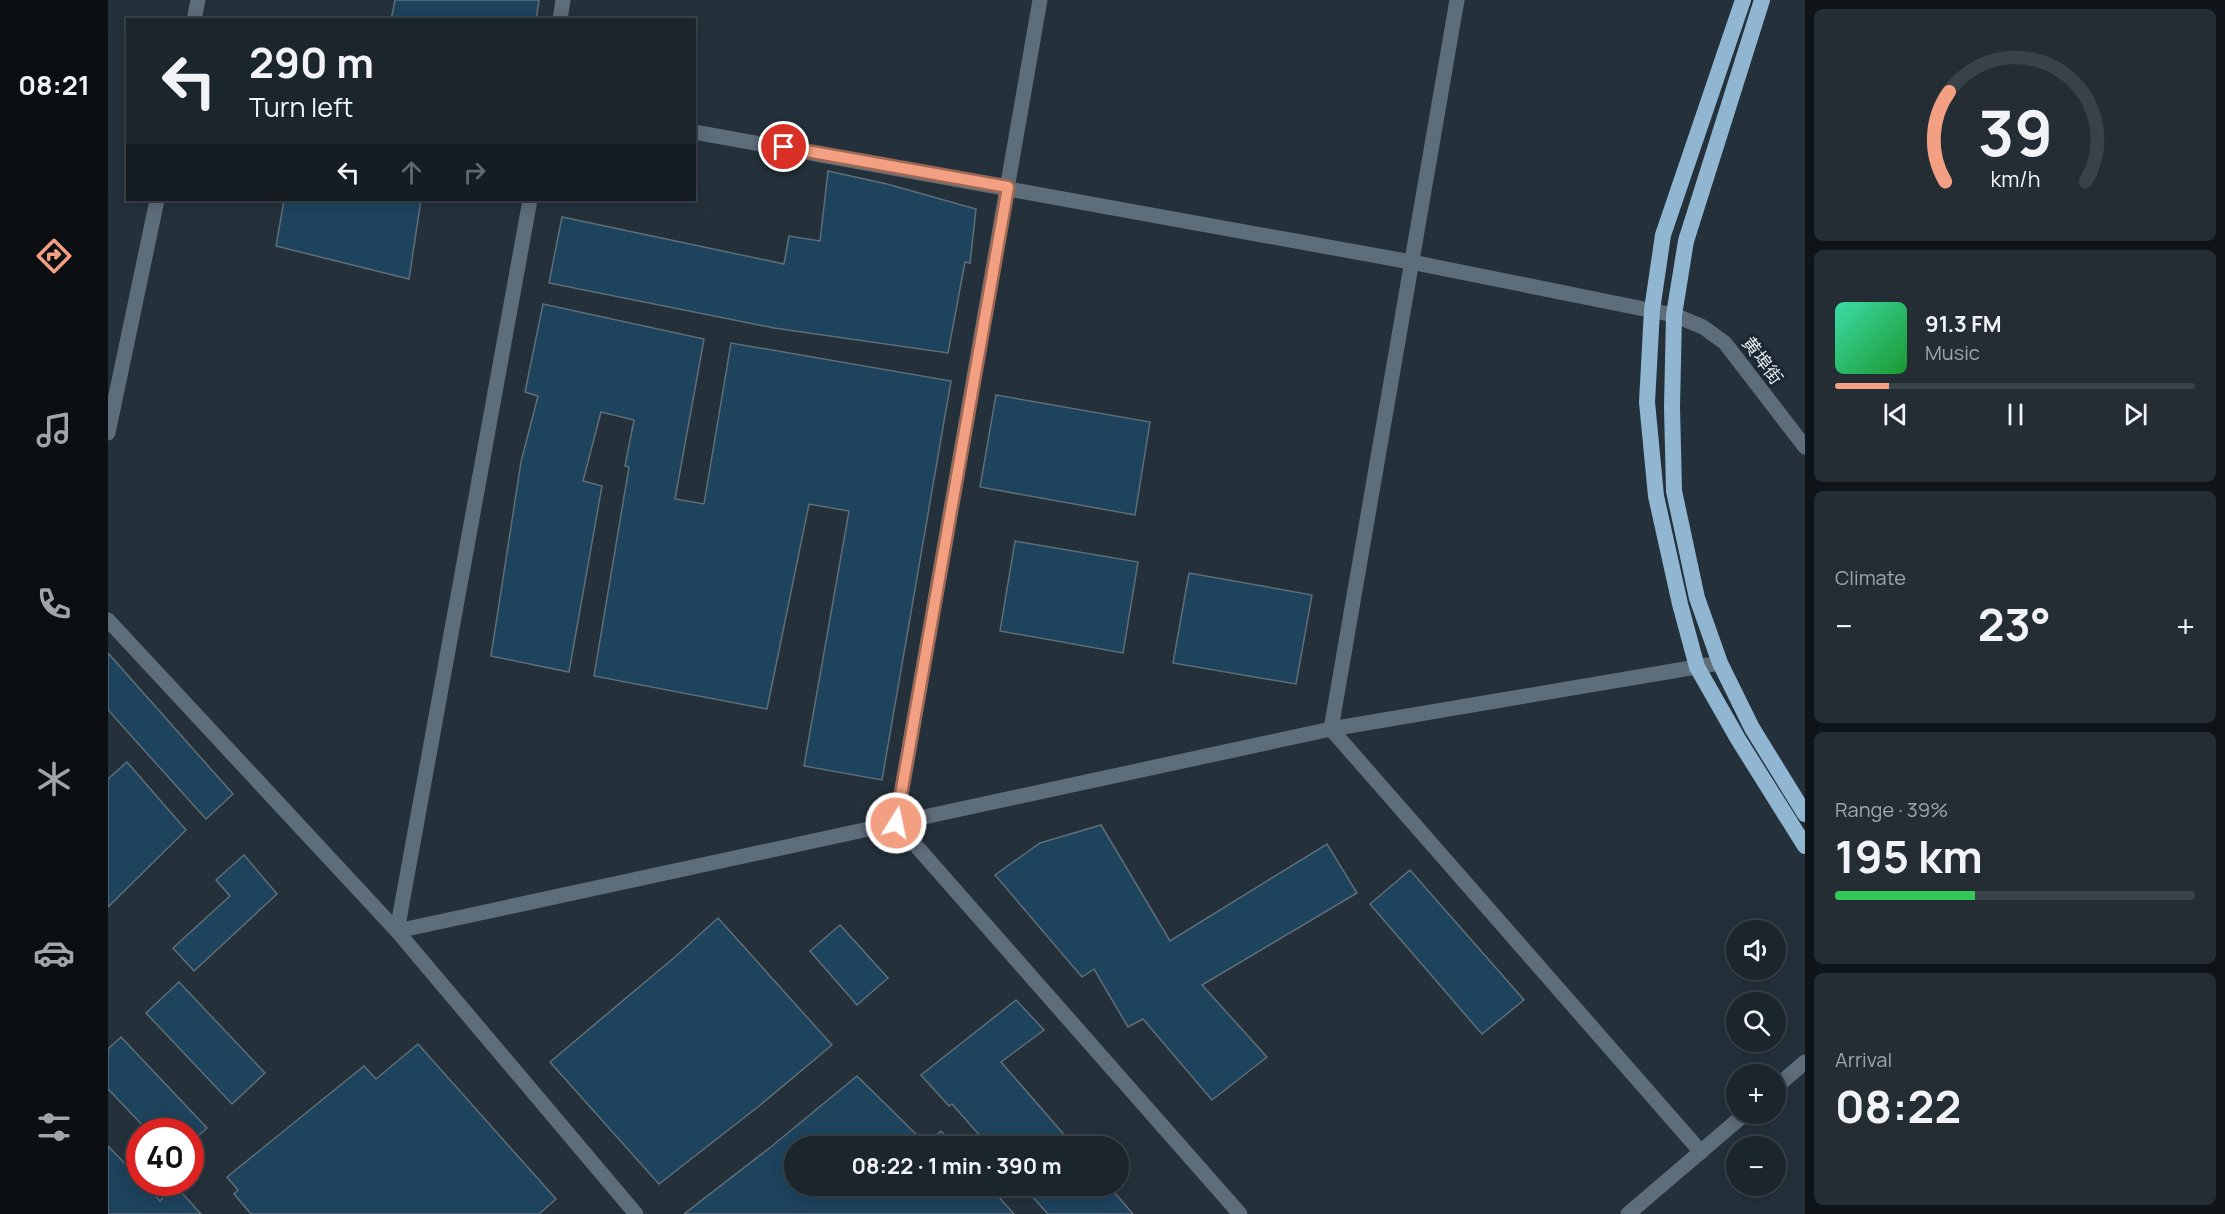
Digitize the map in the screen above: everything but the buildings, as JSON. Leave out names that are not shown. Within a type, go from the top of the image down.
[{"type":"highway","points":[[1743,0],[1663,235],[1652,310],[1647,402],[1656,496],[1680,604],[1698,667],[1738,739],[1805,846]]},
{"type":"highway","points":[[1762,0],[1686,241],[1674,315],[1672,407],[1674,491],[1697,598],[1720,663],[1752,728],[1805,814]]},
{"type":"street","points":[[194,18],[198,0]]},
{"type":"street","points":[[560,18],[563,0]]},
{"type":"street","points":[[896,823],[1040,0]]},
{"type":"street","points":[[1331,729],[1457,0]]},
{"type":"street","name":"黄埠街","points":[[696,132],[1008,187],[1411,262],[1674,315],[1703,327],[1725,343],[1805,447]]},
{"type":"street","points":[[108,433],[157,201]]},
{"type":"street","points":[[397,931],[530,201]]},
{"type":"street","points":[[108,620],[397,931],[636,1214]]},
{"type":"street","points":[[397,931],[1331,729],[1720,663]]},
{"type":"street","points":[[1331,729],[1701,1152]]},
{"type":"street","points":[[896,823],[1240,1214]]},
{"type":"street","points":[[1786,1078],[1805,1062]]},
{"type":"street","points":[[1628,1214],[1733,1124]]},
{"type":"route","points":[[784,147],[1008,187],[896,823]]}]
